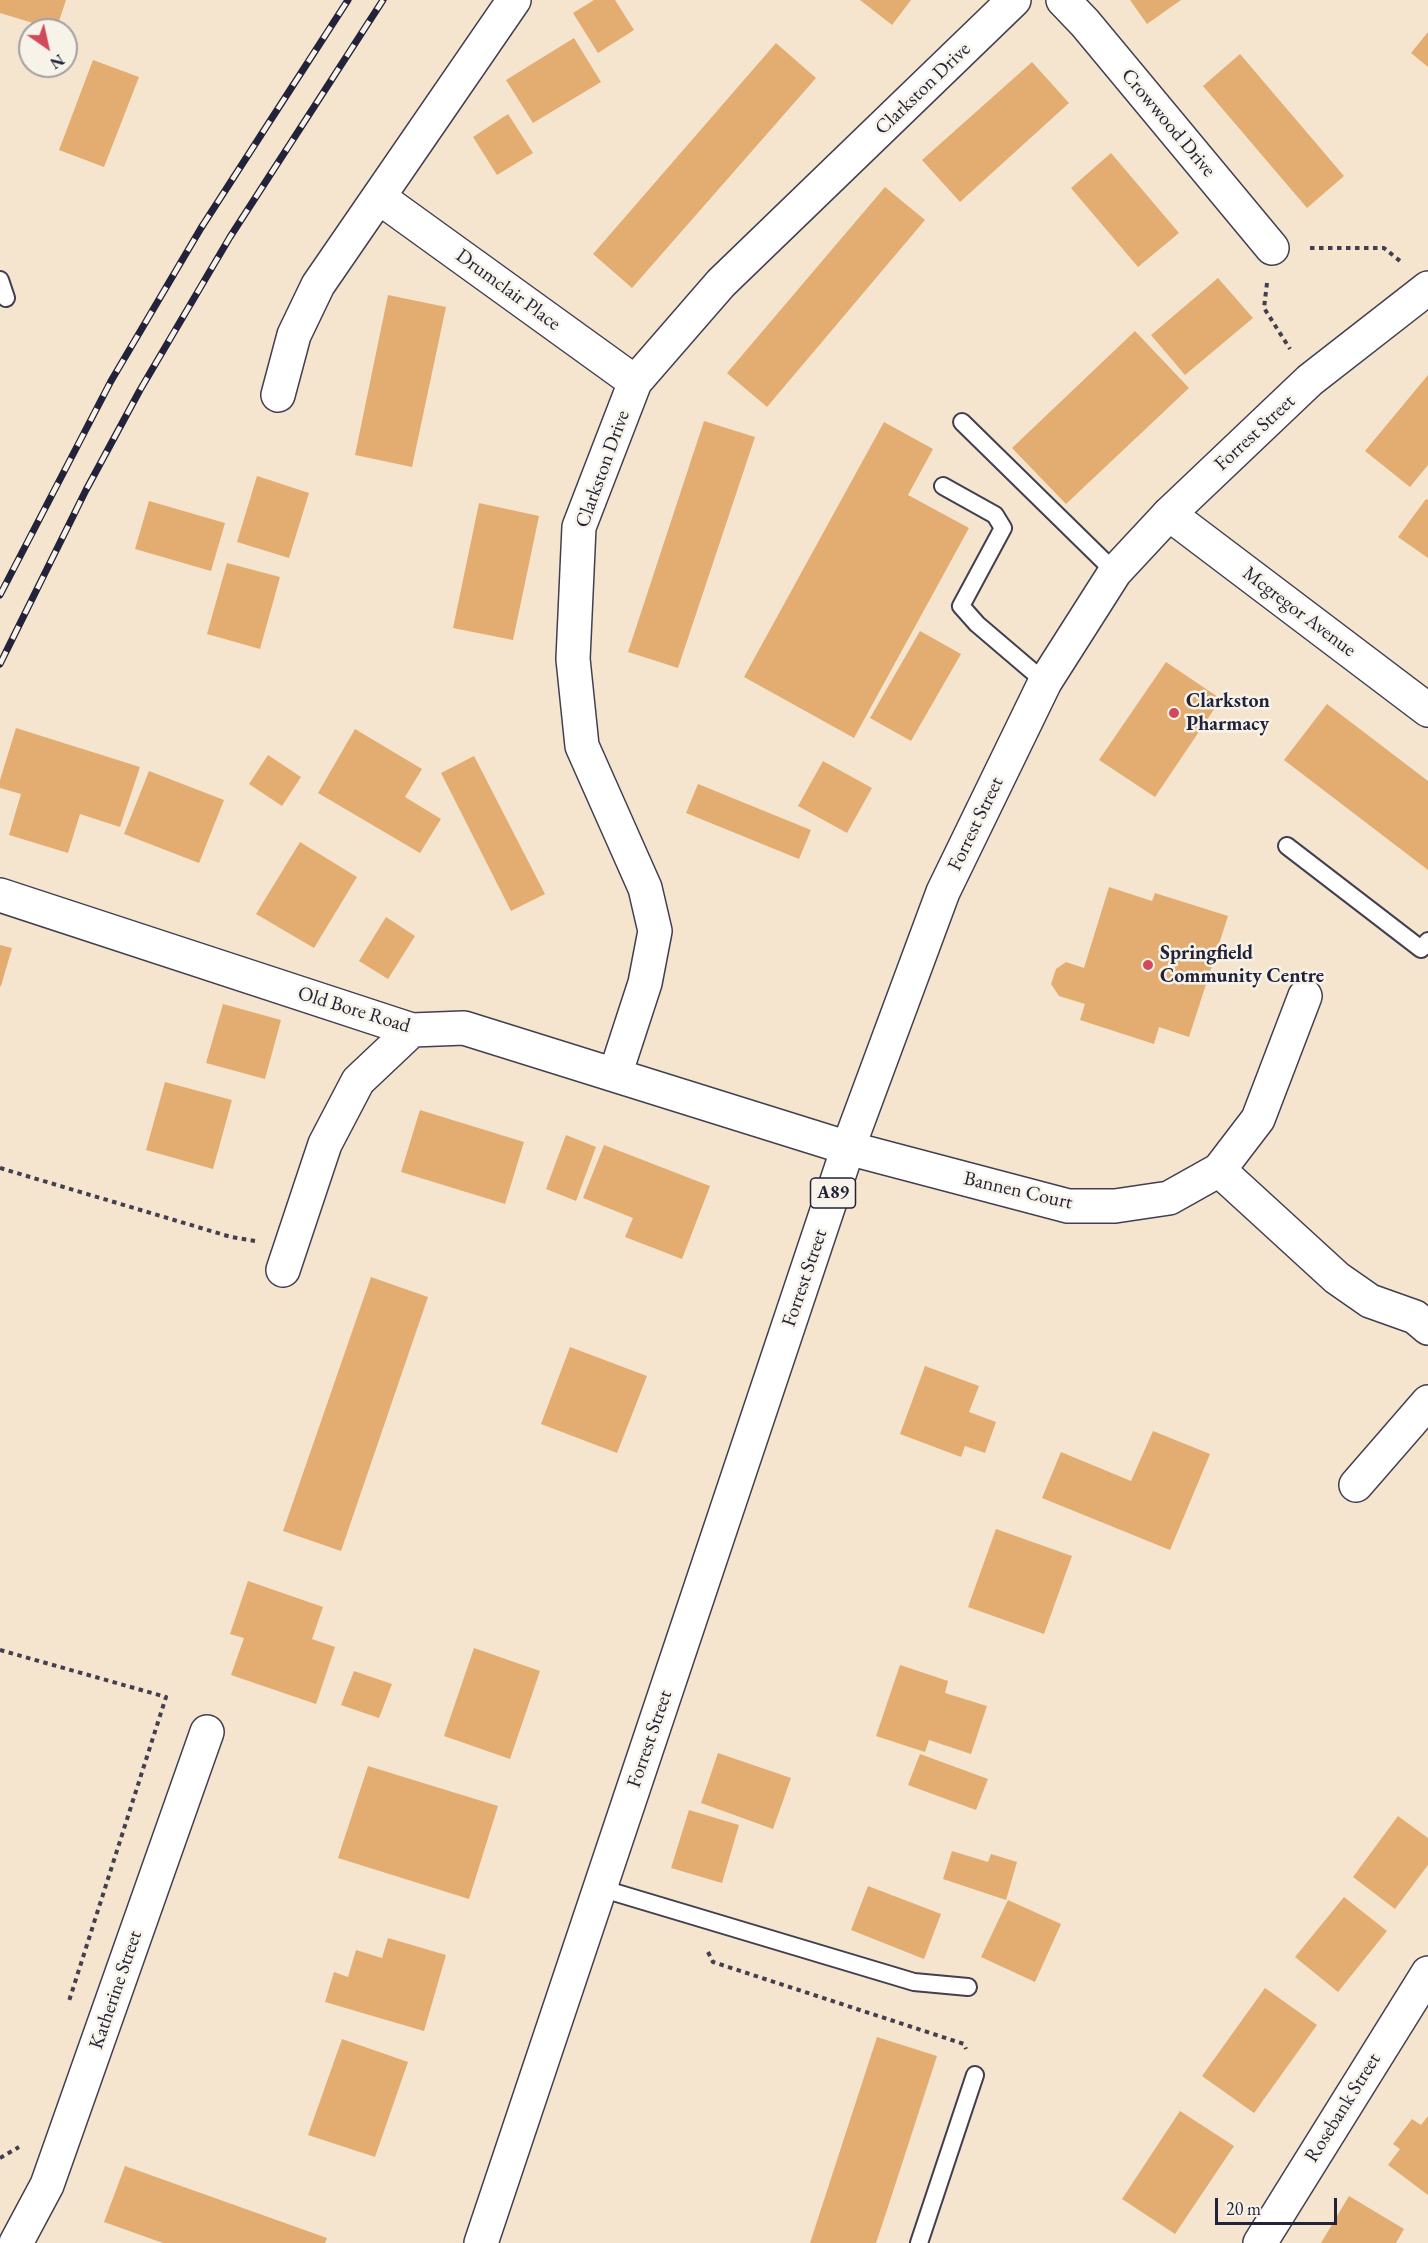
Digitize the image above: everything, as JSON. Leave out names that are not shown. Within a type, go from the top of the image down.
[{"type":"street","points":[[278,395],[294,334],[318,285],[514,0]]},
{"type":"street","name":"Clarkston Drive","points":[[615,1075],[645,983],[655,931],[645,888],[582,746],[573,659],[579,527],[635,382],[721,283],[1014,0]]},
{"type":"street","name":"Crowwood Drive","points":[[1063,0],[1085,23],[1272,248]]},
{"type":"street","name":"Drumclair Place","points":[[380,198],[635,382]]},
{"type":"street","name":"Forrest Street","points":[[481,2243],[848,1148],[943,892],[1045,682],[1115,572],[1169,514],[1310,380],[1428,288]]},
{"type":"street","name":"Mcgregor Avenue","points":[[1169,514],[1428,710]]},
{"type":"street","name":"Old Bore Road","points":[[0,895],[412,1030],[464,1028],[848,1148]]},
{"type":"street","name":"Bannen Court","points":[[848,1148],[1068,1206],[1115,1206],[1169,1198],[1219,1170],[1258,1119],[1305,996]]},
{"type":"street","points":[[287,1258],[325,1144],[358,1081],[412,1030]]},
{"type":"street","points":[[1219,1170],[1337,1278],[1370,1300],[1415,1317],[1428,1328]]},
{"type":"street","points":[[1356,1485],[1428,1402]]},
{"type":"street","name":"Katherine Street","points":[[16,2243],[47,2185],[207,1732]]},
{"type":"street","name":"Rosebank Street","points":[[1260,2243],[1428,1973]]},
{"type":"lane","points":[[0,280],[6,298]]},
{"type":"lane","points":[[962,422],[1115,572]]},
{"type":"lane","points":[[943,486],[995,515],[1003,528],[962,606],[977,624],[1045,682]]},
{"type":"lane","points":[[1287,846],[1421,949],[1428,941]]},
{"type":"lane","points":[[600,1888],[914,1982],[968,1988]]},
{"type":"lane","points":[[920,2243],[975,2075]]},
{"type":"path","points":[[1310,380],[1264,308],[1272,248],[1384,248],[1402,263]]},
{"type":"path","points":[[0,1168],[231,1237],[287,1258]]},
{"type":"path","points":[[0,1650],[166,1697],[65,2013]]},
{"type":"path","points":[[692,1916],[713,1962],[964,2044],[975,2075]]},
{"type":"path","points":[[0,2158],[19,2148],[22,2140]]},
{"type":"building","points":[[0,0],[66,0],[60,18],[18,18],[0,13]]},
{"type":"building","points":[[594,0],[615,0],[634,30],[598,53],[573,13]]},
{"type":"building","points":[[860,0],[911,0],[892,25]]},
{"type":"building","points":[[1130,0],[1181,0],[1147,24]]},
{"type":"building","points":[[1428,32],[1428,67],[1411,53]]},
{"type":"building","points":[[574,38],[601,82],[533,123],[506,80]]},
{"type":"building","points":[[776,43],[816,78],[632,288],[593,254]]},
{"type":"building","points":[[1240,54],[1344,176],[1307,208],[1203,86]]},
{"type":"building","points":[[93,60],[139,77],[104,167],[59,150]]},
{"type":"building","points":[[1032,62],[1069,103],[960,202],[922,160]]},
{"type":"building","points":[[508,114],[533,153],[497,175],[473,137]]},
{"type":"building","points":[[1111,153],[1179,233],[1138,267],[1071,188]]},
{"type":"building","points":[[885,187],[925,220],[767,407],[727,373]]},
{"type":"building","points":[[1218,278],[1253,318],[1185,375],[1151,335]]},
{"type":"building","points":[[388,295],[446,307],[412,467],[355,455]]},
{"type":"building","points":[[1135,331],[1189,388],[1066,504],[1012,448]]},
{"type":"building","points":[[1428,375],[1428,465],[1410,487],[1365,451]]},
{"type":"building","points":[[704,421],[755,437],[678,668],[628,652]]},
{"type":"building","points":[[884,422],[933,449],[908,495],[969,528],[854,738],[744,677]]},
{"type":"building","points":[[257,476],[309,493],[289,558],[237,542]]},
{"type":"building","points":[[1426,499],[1428,500],[1428,558],[1398,537]]},
{"type":"building","points":[[149,501],[225,523],[211,571],[135,549]]},
{"type":"building","points":[[479,503],[539,516],[513,640],[453,628]]},
{"type":"building","points":[[227,563],[280,577],[260,649],[207,634]]},
{"type":"building","points":[[920,631],[961,654],[911,741],[870,718]]},
{"type":"building","points":[[1166,662],[1221,699],[1155,797],[1099,760]]},
{"type":"building","points":[[1327,704],[1428,781],[1428,870],[1284,760]]},
{"type":"building","points":[[16,728],[140,767],[120,827],[80,814],[68,853],[9,835],[21,794],[0,788],[0,780]]},
{"type":"building","points":[[355,729],[422,769],[405,797],[441,819],[420,853],[318,793]]},
{"type":"building","points":[[268,755],[301,777],[282,806],[249,784]]},
{"type":"building","points":[[474,756],[545,894],[511,911],[441,773]]},
{"type":"building","points":[[823,761],[872,788],[847,833],[798,806]]},
{"type":"building","points":[[149,771],[224,800],[199,863],[124,834]]},
{"type":"building","points":[[698,784],[811,830],[799,859],[686,813]]},
{"type":"building","points":[[300,842],[357,877],[314,948],[256,914]]},
{"type":"building","name":"Springfield Community Centre","points":[[1109,887],[1152,901],[1155,893],[1228,916],[1189,1037],[1159,1027],[1154,1044],[1080,1020],[1085,1004],[1059,996],[1051,984],[1056,969],[1066,962],[1084,968]]},
{"type":"building","points":[[386,917],[415,936],[388,979],[359,961]]},
{"type":"building","points":[[0,945],[12,948],[1,986],[0,986]]},
{"type":"building","points":[[223,1004],[281,1020],[265,1079],[206,1063]]},
{"type":"building","points":[[165,1082],[232,1100],[213,1169],[146,1150]]},
{"type":"building","points":[[420,1110],[524,1142],[505,1204],[401,1172]]},
{"type":"building","points":[[566,1135],[596,1147],[576,1201],[546,1189]]},
{"type":"building","points":[[604,1145],[710,1186],[682,1259],[625,1237],[633,1218],[583,1198]]},
{"type":"building","points":[[371,1277],[428,1297],[341,1551],[283,1531]]},
{"type":"building","points":[[570,1347],[647,1376],[617,1453],[541,1424]]},
{"type":"building","points":[[925,1366],[979,1386],[969,1412],[996,1422],[985,1453],[965,1446],[961,1457],[900,1434]]},
{"type":"building","points":[[1153,1431],[1210,1454],[1170,1550],[1042,1498],[1061,1452],[1131,1481]]},
{"type":"building","points":[[996,1529],[1072,1556],[1044,1634],[968,1607]]},
{"type":"building","points":[[248,1581],[323,1607],[312,1639],[335,1647],[316,1704],[231,1675],[244,1638],[230,1634]]},
{"type":"building","points":[[474,1648],[540,1671],[510,1759],[444,1736]]},
{"type":"building","points":[[900,1665],[948,1681],[945,1693],[987,1706],[971,1754],[929,1740],[925,1752],[876,1736]]},
{"type":"building","points":[[354,1671],[392,1684],[379,1718],[341,1705]]},
{"type":"building","points":[[718,1753],[791,1778],[773,1829],[701,1803]]},
{"type":"building","points":[[920,1754],[988,1779],[976,1810],[908,1785]]},
{"type":"building","points":[[368,1766],[498,1806],[469,1899],[338,1858]]},
{"type":"building","points":[[689,1810],[739,1825],[722,1883],[671,1868]]},
{"type":"building","points":[[1398,1816],[1428,1838],[1428,1865],[1395,1909],[1353,1877]]},
{"type":"building","points":[[952,1851],[988,1862],[991,1854],[1017,1862],[1006,1900],[943,1879]]},
{"type":"building","points":[[868,1886],[941,1914],[924,1959],[851,1930]]},
{"type":"building","points":[[1344,1897],[1387,1931],[1338,1992],[1295,1957]]},
{"type":"building","points":[[1008,1900],[1061,1924],[1035,1982],[981,1957]]},
{"type":"building","points":[[388,1938],[446,1955],[424,2031],[325,2002],[334,1972],[348,1977],[356,1950],[382,1958]]},
{"type":"building","points":[[1265,1988],[1317,2025],[1254,2113],[1202,2076]]},
{"type":"building","points":[[877,2037],[937,2056],[886,2213],[876,2243],[810,2243]]},
{"type":"building","points":[[342,2039],[408,2062],[375,2157],[308,2135]]},
{"type":"building","points":[[1180,2111],[1234,2146],[1175,2234],[1122,2199]]},
{"type":"building","points":[[1428,2116],[1428,2195],[1388,2165],[1400,2149],[1393,2144],[1412,2119],[1421,2125]]},
{"type":"building","points":[[125,2166],[327,2238],[325,2243],[163,2243],[104,2222]]},
{"type":"building","points":[[1349,2196],[1404,2229],[1396,2243],[1321,2243]]},
{"type":"railway","points":[[0,595],[111,381],[201,228],[348,0]]},
{"type":"railway","points":[[0,664],[86,490],[140,390],[230,237],[383,0]]},
{"type":"place","name":"Clarkston Pharmacy","points":[[1174,713]]},
{"type":"place","name":"Springfield Community Centre","points":[[1148,965]]}]
